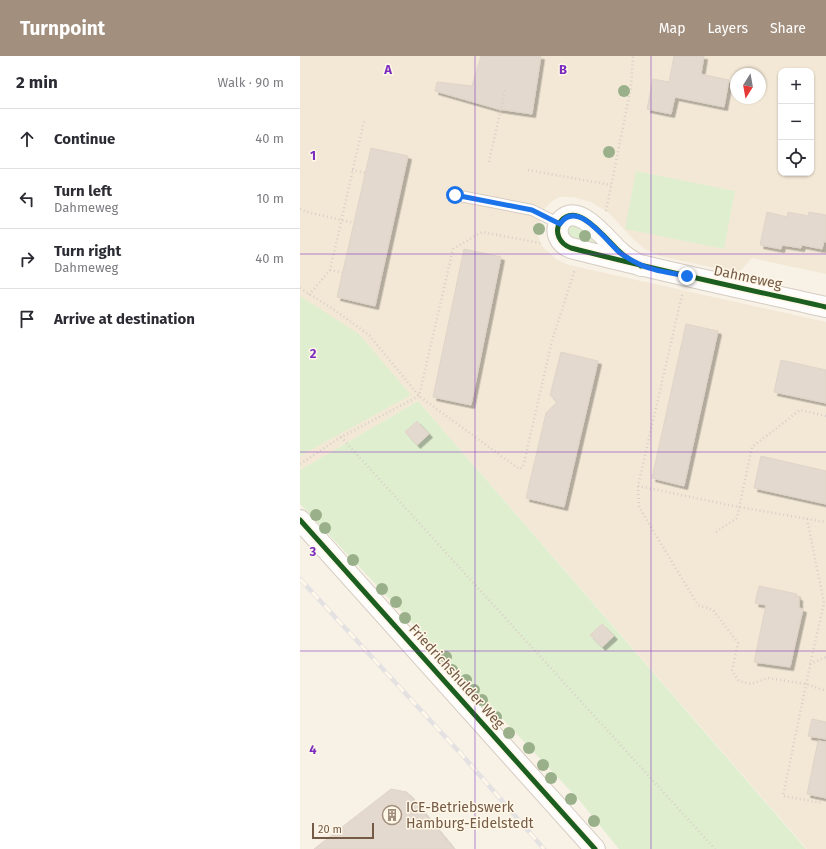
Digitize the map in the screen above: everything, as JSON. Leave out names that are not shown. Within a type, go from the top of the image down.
[{"type":"street","name":"Dahmeweg","points":[[641,266],[620,253],[592,224],[581,217],[570,216],[564,219],[560,224],[558,235],[560,241],[566,246],[641,266],[826,307]]},
{"type":"street","name":"Friedrichshulder Weg","points":[[300,520],[595,849]]},
{"type":"lane","points":[[455,195],[532,210],[560,224]]},
{"type":"path","points":[[605,215],[632,87],[634,56]]},
{"type":"path","points":[[489,162],[505,90]]},
{"type":"path","points":[[309,295],[330,270],[364,121]]},
{"type":"path","points":[[352,170],[365,173]]},
{"type":"path","points":[[528,170],[611,185]]},
{"type":"path","points":[[300,209],[354,223]]},
{"type":"path","points":[[300,464],[341,437],[419,396],[453,249],[482,232],[544,244]]},
{"type":"path","points":[[300,288],[336,311],[369,335],[419,396],[519,469],[523,467],[552,341],[577,264]]},
{"type":"path","points":[[330,270],[343,273]]},
{"type":"path","points":[[684,288],[638,486],[639,507],[698,605],[713,610],[738,644],[732,671],[739,681],[750,684],[768,678],[806,684],[826,691]]},
{"type":"path","points":[[716,532],[736,518],[752,447],[800,410],[826,416]]},
{"type":"path","points":[[341,437],[715,849]]},
{"type":"path","points":[[638,486],[739,507],[826,522]]},
{"type":"path","points":[[807,519],[824,603],[783,796],[822,804]]},
{"type":"path","points":[[821,590],[826,589]]},
{"type":"path","points":[[810,665],[826,657]]},
{"type":"shaded area","points":[[300,56],[826,56],[826,274],[752,258],[738,273],[660,256],[645,249],[633,239],[609,213],[591,202],[573,197],[559,197],[545,208],[538,226],[538,236],[542,246],[557,260],[569,265],[826,322],[826,849],[807,849],[418,401],[300,470]]},
{"type":"green space","points":[[636,171],[735,191],[724,249],[625,229]]},
{"type":"green space","points":[[577,224],[601,246],[573,241],[567,233],[570,226]]},
{"type":"green space","points":[[300,296],[359,334],[411,395],[300,456]]},
{"type":"green space","points":[[418,401],[806,849],[619,849],[580,801],[300,504],[300,470]]},
{"type":"building","points":[[481,56],[541,56],[532,114],[498,109],[435,91],[437,82],[472,86]]},
{"type":"building","points":[[674,56],[704,56],[701,74],[729,80],[724,107],[675,97],[671,114],[647,109],[653,79],[669,82]]},
{"type":"building","points":[[371,148],[408,156],[375,306],[337,297]]},
{"type":"building","points":[[767,212],[787,217],[788,212],[808,216],[809,212],[826,215],[826,242],[824,241],[822,249],[802,245],[801,248],[782,245],[781,249],[760,245]]},
{"type":"building","points":[[464,249],[501,257],[471,405],[433,397]]},
{"type":"building","points":[[686,324],[718,331],[684,486],[652,478]]},
{"type":"building","points":[[561,352],[598,361],[564,507],[526,498],[546,413],[557,402],[550,395]]},
{"type":"building","points":[[781,360],[826,370],[826,403],[774,392]]},
{"type":"building","points":[[417,421],[429,434],[417,445],[405,432]]},
{"type":"building","points":[[761,456],[826,471],[826,504],[754,488]]},
{"type":"building","points":[[759,586],[797,594],[796,597],[799,597],[799,608],[803,609],[790,667],[754,662],[766,605],[755,603]]},
{"type":"building","points":[[602,624],[614,636],[602,647],[590,635]]},
{"type":"building","points":[[812,719],[826,722],[826,739],[808,736]]},
{"type":"building","points":[[818,741],[826,742],[826,798],[807,794]]},
{"type":"building","name":"ICE-Betriebswerk Hamburg-Eidelstedt","points":[[391,789],[407,792],[454,849],[314,849]]},
{"type":"railway","points":[[300,579],[463,756],[544,849]]},
{"type":"cycle path","points":[[641,266],[638,264],[633,261],[630,260],[622,254],[601,232],[584,219],[576,216],[568,216],[561,221],[558,229],[559,237],[564,244],[571,248],[635,264],[667,271],[826,307]]},
{"type":"cycle path","points":[[300,520],[595,849]]},
{"type":"place","name":"ICE-Betriebswerk Hamburg-Eidelstedt","points":[[392,815]]},
{"type":"route","points":[[455,195],[532,210],[560,224],[566,217],[574,215],[581,217],[592,224],[620,253],[630,260],[641,266],[687,276]]}]
